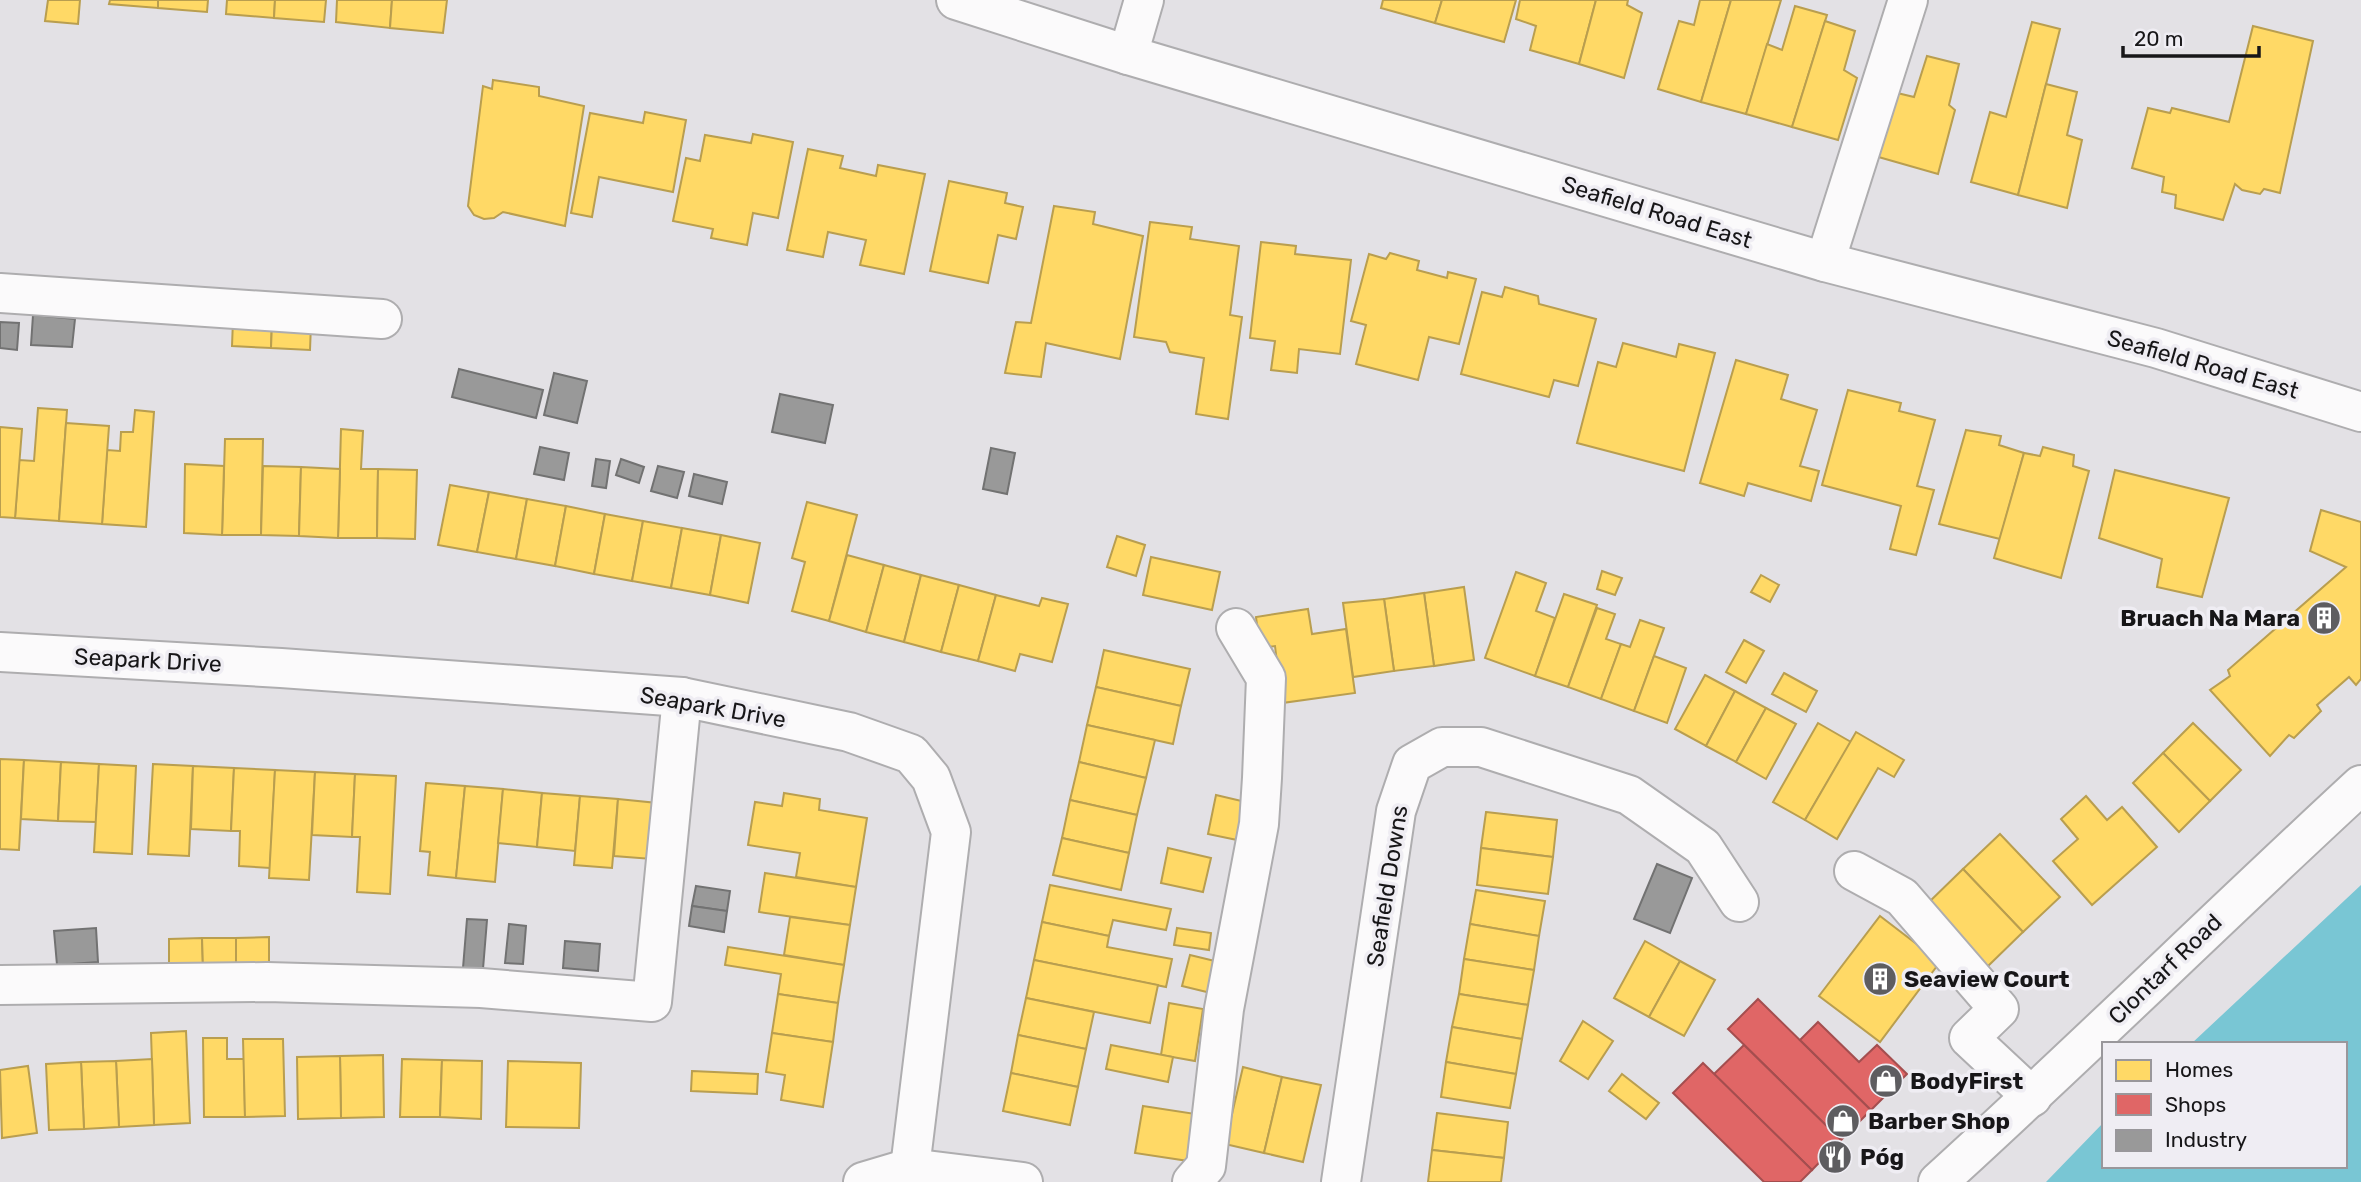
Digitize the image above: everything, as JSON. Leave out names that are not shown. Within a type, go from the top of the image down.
[{"type":"street","name":"Seafield Road East","points":[[956,0],[1128,55],[1825,262],[2156,348],[2361,412]]},
{"type":"street","points":[[1128,55],[1144,0]]},
{"type":"street","points":[[1825,262],[1908,0]]},
{"type":"street","points":[[0,293],[382,319]]},
{"type":"street","points":[[1192,1182],[1206,1166],[1224,1009],[1259,824],[1262,790],[1266,678],[1236,628]]},
{"type":"street","name":"Seapark Drive","points":[[0,652],[281,668],[682,697],[849,732],[911,754],[931,778],[951,832],[910,1168]]},
{"type":"street","points":[[0,985],[267,982],[481,988],[652,1002],[682,697]]},
{"type":"street","name":"Seafield Downs","points":[[1341,1182],[1396,811],[1412,764],[1442,747],[1481,747],[1629,795],[1703,847],[1739,902]]},
{"type":"street","name":"Clontarf Road","points":[[1938,1182],[2032,1097],[2215,920],[2361,785]]},
{"type":"street","points":[[1854,871],[1902,897],[1998,1009],[1969,1038],[2032,1097]]},
{"type":"street","points":[[863,1182],[910,1168],[1023,1182]]},
{"type":"water","points":[[2361,885],[2361,1182],[2046,1182],[2102,1124],[2102,1168],[2347,1168],[2347,1042],[2193,1042]]},
{"type":"building: Homes","points":[[48,0],[80,0],[78,24],[45,21]]},
{"type":"building: Homes","points":[[110,0],[158,0],[158,8],[109,4]]},
{"type":"building: Homes","points":[[158,0],[208,0],[207,12],[158,8]]},
{"type":"building: Homes","points":[[227,0],[275,0],[274,18],[226,14]]},
{"type":"building: Homes","points":[[275,0],[326,0],[324,22],[274,18]]},
{"type":"building: Homes","points":[[337,0],[392,0],[390,28],[336,22]]},
{"type":"building: Homes","points":[[392,0],[447,0],[443,33],[390,28]]},
{"type":"building: Homes","points":[[1383,0],[1442,0],[1435,23],[1381,8]]},
{"type":"building: Homes","points":[[1442,0],[1516,0],[1504,42],[1435,23]]},
{"type":"building: Homes","points":[[1520,0],[1596,0],[1579,64],[1530,50],[1536,26],[1516,19]]},
{"type":"building: Homes","points":[[1596,0],[1628,0],[1627,5],[1642,13],[1624,78],[1579,64]]},
{"type":"building: Homes","points":[[1700,0],[1731,0],[1701,102],[1658,89],[1679,21],[1694,25]]},
{"type":"building: Homes","points":[[1731,0],[1781,0],[1746,114],[1701,102]]},
{"type":"building: Homes","points":[[1795,6],[1827,15],[1792,127],[1746,114],[1767,44],[1782,50]]},
{"type":"building: Homes","points":[[1825,21],[1855,31],[1844,70],[1857,78],[1838,140],[1792,127]]},
{"type":"building: Homes","points":[[2032,22],[2060,29],[2018,195],[1971,182],[1990,112],[2006,117]]},
{"type":"building: Homes","points":[[2253,26],[2313,41],[2280,193],[2264,189],[2260,194],[2242,190],[2235,184],[2223,220],[2175,208],[2176,195],[2162,192],[2164,177],[2132,168],[2148,108],[2170,113],[2172,108],[2229,122]]},
{"type":"building: Homes","points":[[1927,56],[1959,64],[1949,105],[1955,110],[1938,174],[1875,156],[1893,92],[1914,97]]},
{"type":"building: Homes","points":[[493,80],[539,87],[539,96],[584,106],[565,226],[503,212],[494,218],[484,219],[474,215],[468,206],[483,86],[492,89]]},
{"type":"building: Homes","points":[[2046,84],[2077,92],[2067,135],[2082,140],[2067,208],[2018,195]]},
{"type":"building: Homes","points":[[645,112],[686,120],[673,192],[599,177],[592,217],[571,213],[590,113],[643,123]]},
{"type":"building: Homes","points":[[753,134],[793,142],[778,218],[753,213],[747,245],[711,238],[713,229],[673,221],[686,158],[700,161],[705,135],[751,143]]},
{"type":"building: Homes","points":[[808,149],[843,156],[840,168],[876,176],[878,165],[925,174],[904,274],[860,265],[866,240],[828,232],[823,257],[787,250]]},
{"type":"building: Homes","points":[[949,181],[1007,193],[1005,203],[1023,207],[1016,239],[998,235],[988,283],[930,271]]},
{"type":"building: Homes","points":[[1054,206],[1095,212],[1093,224],[1143,236],[1120,359],[1046,343],[1041,377],[1005,373],[1016,322],[1031,323]]},
{"type":"building: Homes","points":[[1150,222],[1192,227],[1190,239],[1239,246],[1230,315],[1242,317],[1228,419],[1196,414],[1204,358],[1170,352],[1166,342],[1134,337]]},
{"type":"building: Homes","points":[[1261,242],[1296,246],[1295,254],[1351,260],[1340,354],[1299,349],[1297,373],[1271,370],[1275,341],[1250,338]]},
{"type":"building: Homes","points":[[1390,253],[1419,261],[1417,270],[1447,278],[1448,272],[1476,279],[1459,344],[1429,337],[1418,380],[1356,364],[1366,325],[1351,321],[1369,254],[1386,259]]},
{"type":"building: Homes","points":[[1505,287],[1538,296],[1539,304],[1596,319],[1578,386],[1554,380],[1549,397],[1461,374],[1482,292],[1502,297]]},
{"type":"building: Homes","points":[[233,320],[272,322],[271,348],[232,346]]},
{"type":"building: Homes","points":[[272,322],[311,324],[310,350],[271,348]]},
{"type":"building: Homes","points":[[1623,343],[1676,357],[1679,344],[1715,353],[1684,471],[1577,443],[1598,362],[1616,367]]},
{"type":"building: Homes","points":[[1736,360],[1788,375],[1781,399],[1817,410],[1800,466],[1819,471],[1811,501],[1748,483],[1744,496],[1700,483]]},
{"type":"building: Homes","points":[[1848,390],[1901,403],[1899,411],[1935,420],[1917,486],[1934,490],[1916,555],[1890,549],[1901,506],[1822,485]]},
{"type":"building: Homes","points":[[38,408],[67,410],[59,521],[15,518],[19,460],[34,461]]},
{"type":"building: Homes","points":[[135,410],[154,412],[146,527],[102,524],[107,450],[120,451],[121,432],[133,432]]},
{"type":"building: Homes","points":[[66,423],[109,426],[102,524],[59,521]]},
{"type":"building: Homes","points":[[0,427],[22,429],[15,518],[0,517]]},
{"type":"building: Homes","points":[[341,429],[363,431],[361,469],[378,469],[377,538],[338,538]]},
{"type":"building: Homes","points":[[1966,430],[2001,436],[1999,445],[2024,453],[2000,539],[1939,524]]},
{"type":"building: Homes","points":[[225,439],[263,439],[261,535],[222,535]]},
{"type":"building: Homes","points":[[2043,447],[2074,455],[2073,466],[2089,471],[2061,578],[1994,558],[2024,453],[2040,456]]},
{"type":"building: Homes","points":[[185,464],[224,466],[222,535],[184,533]]},
{"type":"building: Homes","points":[[263,466],[301,467],[299,536],[261,535]]},
{"type":"building: Homes","points":[[301,467],[340,469],[338,538],[299,536]]},
{"type":"building: Homes","points":[[378,469],[417,470],[415,539],[377,538]]},
{"type":"building: Homes","points":[[2115,470],[2229,498],[2202,597],[2157,587],[2162,559],[2099,538]]},
{"type":"building: Homes","points":[[450,485],[489,492],[477,552],[438,545]]},
{"type":"building: Homes","points":[[489,492],[527,499],[516,559],[477,552]]},
{"type":"building: Homes","points":[[527,499],[566,506],[555,566],[516,559]]},
{"type":"building: Homes","points":[[807,502],[857,515],[829,621],[792,611],[805,562],[792,558]]},
{"type":"building: Homes","points":[[566,506],[605,514],[594,574],[555,566]]},
{"type":"building: Homes","name":"Bruach Na Mara","points":[[2321,510],[2361,522],[2361,679],[2356,685],[2349,677],[2317,705],[2321,711],[2294,738],[2289,735],[2270,756],[2210,690],[2230,676],[2228,670],[2346,567],[2310,551]]},
{"type":"building: Homes","points":[[605,514],[643,521],[632,581],[594,574]]},
{"type":"building: Homes","points":[[643,521],[682,528],[671,588],[632,581]]},
{"type":"building: Homes","points":[[682,528],[721,535],[710,595],[671,588]]},
{"type":"building: Homes","points":[[721,535],[760,543],[748,603],[710,595]]},
{"type":"building: Homes","points":[[1117,536],[1145,545],[1136,576],[1107,567]]},
{"type":"building: Homes","points":[[847,555],[884,565],[866,632],[829,621]]},
{"type":"building: Homes","points":[[1151,557],[1220,572],[1212,610],[1143,595]]},
{"type":"building: Homes","points":[[884,565],[921,575],[904,642],[866,632]]},
{"type":"building: Homes","points":[[1602,571],[1622,578],[1615,595],[1597,589]]},
{"type":"building: Homes","points":[[1516,572],[1546,583],[1536,611],[1555,618],[1535,676],[1485,658]]},
{"type":"building: Homes","points":[[921,575],[959,585],[941,652],[904,642]]},
{"type":"building: Homes","points":[[1761,575],[1779,585],[1770,602],[1751,592]]},
{"type":"building: Homes","points":[[959,585],[996,595],[978,661],[941,652]]},
{"type":"building: Homes","points":[[1464,587],[1474,660],[1434,666],[1424,593]]},
{"type":"building: Homes","points":[[1424,593],[1434,666],[1394,671],[1384,599]]},
{"type":"building: Homes","points":[[1564,594],[1597,605],[1568,687],[1535,676]]},
{"type":"building: Homes","points":[[996,595],[1039,606],[1042,598],[1068,604],[1052,662],[1020,654],[1015,671],[978,661]]},
{"type":"building: Homes","points":[[1384,599],[1394,671],[1353,677],[1343,603]]},
{"type":"building: Homes","points":[[1597,608],[1615,614],[1606,639],[1621,644],[1601,699],[1568,687]]},
{"type":"building: Homes","points":[[1308,609],[1312,634],[1346,629],[1355,693],[1282,703],[1275,646],[1260,648],[1256,617]]},
{"type":"building: Homes","points":[[1640,620],[1664,628],[1634,711],[1601,699],[1621,644],[1630,647]]},
{"type":"building: Homes","points":[[1744,640],[1764,651],[1746,683],[1726,672]]},
{"type":"building: Homes","points":[[1104,650],[1190,669],[1181,706],[1096,687]]},
{"type":"building: Homes","points":[[1654,656],[1686,668],[1667,723],[1634,711]]},
{"type":"building: Homes","points":[[1784,673],[1817,691],[1806,712],[1772,694]]},
{"type":"building: Homes","points":[[1705,675],[1735,691],[1706,746],[1675,729]]},
{"type":"building: Homes","points":[[1096,687],[1181,706],[1173,744],[1087,725]]},
{"type":"building: Homes","points":[[1735,691],[1766,708],[1736,762],[1706,746]]},
{"type":"building: Homes","points":[[1766,708],[1796,724],[1766,779],[1736,762]]},
{"type":"building: Homes","points":[[1818,723],[1851,742],[1805,820],[1773,802]]},
{"type":"building: Homes","points":[[2193,723],[2241,770],[2210,801],[2163,753]]},
{"type":"building: Homes","points":[[1087,725],[1155,740],[1146,778],[1079,762]]},
{"type":"building: Homes","points":[[1856,732],[1904,760],[1894,777],[1878,768],[1837,839],[1805,820]]},
{"type":"building: Homes","points":[[2163,753],[2210,801],[2179,832],[2133,783]]},
{"type":"building: Homes","points":[[0,759],[24,760],[19,850],[0,849]]},
{"type":"building: Homes","points":[[24,760],[61,762],[58,821],[21,819]]},
{"type":"building: Homes","points":[[61,762],[99,764],[96,822],[58,821]]},
{"type":"building: Homes","points":[[1079,762],[1146,778],[1137,815],[1070,800]]},
{"type":"building: Homes","points":[[99,764],[136,766],[132,854],[94,852]]},
{"type":"building: Homes","points":[[153,764],[193,766],[189,856],[148,854]]},
{"type":"building: Homes","points":[[193,766],[234,768],[231,831],[191,829]]},
{"type":"building: Homes","points":[[234,768],[275,770],[270,868],[239,866],[240,831],[231,831]]},
{"type":"building: Homes","points":[[275,770],[315,772],[309,880],[269,878]]},
{"type":"building: Homes","points":[[315,772],[355,774],[352,837],[312,835]]},
{"type":"building: Homes","points":[[355,774],[396,776],[390,894],[357,892],[360,837],[352,837]]},
{"type":"building: Homes","points":[[426,783],[465,786],[456,878],[428,875],[430,852],[420,851]]},
{"type":"building: Homes","points":[[465,786],[503,789],[495,882],[456,878]]},
{"type":"building: Homes","points":[[503,789],[542,793],[537,847],[498,843]]},
{"type":"building: Homes","points":[[542,793],[580,796],[575,851],[537,847]]},
{"type":"building: Homes","points":[[784,793],[820,799],[819,810],[867,818],[856,887],[796,877],[800,853],[748,845],[755,802],[782,806]]},
{"type":"building: Homes","points":[[1216,795],[1250,803],[1242,841],[1208,834]]},
{"type":"building: Homes","points":[[580,796],[618,799],[612,868],[574,865]]},
{"type":"building: Homes","points":[[2086,796],[2107,820],[2122,807],[2157,847],[2092,905],[2053,861],[2078,839],[2061,819]]},
{"type":"building: Homes","points":[[618,799],[657,803],[652,859],[614,856]]},
{"type":"building: Homes","points":[[1070,800],[1137,815],[1129,853],[1062,838]]},
{"type":"building: Homes","points":[[1486,812],[1557,820],[1553,857],[1481,848]]},
{"type":"building: Homes","points":[[2000,834],[2060,897],[2023,932],[1963,869]]},
{"type":"building: Homes","points":[[1062,838],[1129,853],[1121,890],[1053,875]]},
{"type":"building: Homes","points":[[1168,848],[1211,858],[1203,892],[1161,883]]},
{"type":"building: Homes","points":[[1481,848],[1553,857],[1548,894],[1477,885]]},
{"type":"building: Homes","points":[[1963,869],[2023,932],[1987,967],[1927,904]]},
{"type":"building: Homes","points":[[765,873],[856,887],[850,925],[759,912]]},
{"type":"building: Homes","points":[[1050,885],[1171,909],[1166,930],[1113,920],[1109,936],[1042,922]]},
{"type":"building: Homes","points":[[1476,890],[1545,901],[1539,936],[1470,924]]},
{"type":"building: Homes","name":"Seaview Court","points":[[1880,916],[1940,962],[1880,1042],[1819,996]]},
{"type":"building: Homes","points":[[790,917],[850,925],[844,965],[784,955]]},
{"type":"building: Homes","points":[[1042,922],[1109,936],[1107,947],[1172,959],[1166,987],[1034,960]]},
{"type":"building: Homes","points":[[1470,924],[1539,936],[1534,970],[1464,959]]},
{"type":"building: Homes","points":[[1177,928],[1211,933],[1209,950],[1174,945]]},
{"type":"building: Homes","points":[[269,937],[269,968],[236,968],[236,938]]},
{"type":"building: Homes","points":[[202,938],[203,968],[169,969],[169,939]]},
{"type":"building: Homes","points":[[202,938],[236,938],[236,968],[203,968]]},
{"type":"building: Homes","points":[[1645,941],[1680,961],[1649,1017],[1614,998]]},
{"type":"building: Homes","points":[[728,947],[844,965],[838,1003],[778,994],[781,974],[725,965]]},
{"type":"building: Homes","points":[[1190,955],[1223,963],[1215,994],[1182,986]]},
{"type":"building: Homes","points":[[1464,959],[1534,970],[1528,1005],[1459,994]]},
{"type":"building: Homes","points":[[1034,960],[1158,985],[1150,1023],[1026,998]]},
{"type":"building: Homes","points":[[1680,961],[1715,980],[1684,1036],[1649,1017]]},
{"type":"building: Homes","points":[[778,994],[838,1003],[833,1042],[772,1033]]},
{"type":"building: Homes","points":[[1459,994],[1528,1005],[1522,1039],[1452,1027]]},
{"type":"building: Homes","points":[[1026,998],[1094,1012],[1086,1049],[1018,1035]]},
{"type":"building: Homes","points":[[1169,1003],[1203,1009],[1195,1061],[1161,1055]]},
{"type":"building: Homes","points":[[1583,1021],[1613,1041],[1588,1079],[1560,1061]]},
{"type":"building: Homes","points":[[1452,1027],[1522,1039],[1516,1074],[1446,1062]]},
{"type":"building: Homes","points":[[186,1031],[190,1123],[154,1125],[151,1033]]},
{"type":"building: Homes","points":[[772,1033],[833,1042],[823,1107],[781,1100],[785,1075],[766,1072]]},
{"type":"building: Homes","points":[[1018,1035],[1086,1049],[1078,1087],[1011,1073]]},
{"type":"building: Homes","points":[[203,1038],[227,1038],[227,1059],[244,1059],[245,1117],[204,1117]]},
{"type":"building: Homes","points":[[243,1039],[283,1039],[285,1116],[245,1117]]},
{"type":"building: Homes","points":[[1111,1045],[1173,1057],[1168,1082],[1106,1069]]},
{"type":"building: Homes","points":[[383,1055],[384,1117],[341,1118],[340,1056]]},
{"type":"building: Homes","points":[[340,1056],[341,1118],[298,1119],[297,1057]]},
{"type":"building: Homes","points":[[152,1059],[154,1125],[119,1127],[116,1061]]},
{"type":"building: Homes","points":[[402,1059],[442,1060],[440,1117],[400,1117]]},
{"type":"building: Homes","points":[[442,1060],[482,1061],[481,1119],[440,1117]]},
{"type":"building: Homes","points":[[116,1061],[119,1127],[84,1129],[81,1062]]},
{"type":"building: Homes","points":[[508,1061],[581,1063],[579,1128],[506,1127]]},
{"type":"building: Homes","points":[[81,1062],[84,1129],[49,1130],[46,1064]]},
{"type":"building: Homes","points":[[1446,1062],[1516,1074],[1510,1108],[1441,1097]]},
{"type":"building: Homes","points":[[28,1066],[37,1133],[2,1138],[0,1070]]},
{"type":"building: Homes","points":[[1243,1067],[1282,1077],[1264,1153],[1225,1144]]},
{"type":"building: Homes","points":[[692,1071],[758,1074],[757,1094],[691,1091]]},
{"type":"building: Homes","points":[[1011,1073],[1078,1087],[1070,1125],[1003,1111]]},
{"type":"building: Homes","points":[[1622,1074],[1659,1103],[1646,1119],[1609,1091]]},
{"type":"building: Homes","points":[[1282,1077],[1321,1085],[1303,1162],[1264,1153]]},
{"type":"building: Homes","points":[[1143,1106],[1202,1115],[1195,1162],[1135,1153]]},
{"type":"building: Homes","points":[[1437,1113],[1508,1122],[1504,1158],[1432,1150]]},
{"type":"building: Homes","points":[[1432,1150],[1504,1158],[1501,1182],[1428,1182]]},
{"type":"building: Shops","points":[[1758,999],[1871,1110],[1841,1140],[1728,1029]]},
{"type":"building: Shops","points":[[1818,1022],[1859,1062],[1877,1045],[1907,1074],[1871,1110],[1800,1040]]},
{"type":"building: Shops","points":[[1744,1045],[1841,1140],[1812,1170],[1714,1074]]},
{"type":"building: Shops","points":[[1703,1063],[1812,1170],[1800,1182],[1764,1182],[1673,1093]]},
{"type":"building: Industry","points":[[33,315],[75,319],[72,347],[31,345]]},
{"type":"building: Industry","points":[[0,322],[19,323],[17,350],[0,348]]},
{"type":"building: Industry","points":[[459,369],[543,390],[536,418],[452,397]]},
{"type":"building: Industry","points":[[554,373],[587,381],[577,423],[544,415]]},
{"type":"building: Industry","points":[[780,394],[833,405],[825,443],[772,432]]},
{"type":"building: Industry","points":[[540,447],[569,453],[564,480],[534,474]]},
{"type":"building: Industry","points":[[991,448],[1015,453],[1007,494],[983,489]]},
{"type":"building: Industry","points":[[596,459],[610,461],[606,488],[592,486]]},
{"type":"building: Industry","points":[[621,459],[644,467],[639,483],[616,475]]},
{"type":"building: Industry","points":[[658,466],[684,472],[677,498],[651,491]]},
{"type":"building: Industry","points":[[694,474],[727,482],[722,504],[689,496]]},
{"type":"building: Industry","points":[[1657,864],[1692,878],[1670,933],[1634,919]]},
{"type":"building: Industry","points":[[696,886],[730,891],[727,911],[692,906]]},
{"type":"building: Industry","points":[[692,906],[727,911],[724,932],[689,926]]},
{"type":"building: Industry","points":[[467,919],[487,920],[483,969],[463,968]]},
{"type":"building: Industry","points":[[509,924],[526,926],[523,964],[505,963]]},
{"type":"building: Industry","points":[[96,928],[98,962],[57,965],[54,931]]},
{"type":"building: Industry","points":[[565,941],[600,944],[598,971],[563,968]]},
{"type":"place","name":"Bruach Na Mara","points":[[2324,618]]},
{"type":"place","name":"Seaview Court","points":[[1880,979]]},
{"type":"place","name":"BodyFirst","points":[[1886,1081]]},
{"type":"place","name":"Barber Shop","points":[[1843,1121]]},
{"type":"place","name":"Póg","points":[[1835,1157]]}]
